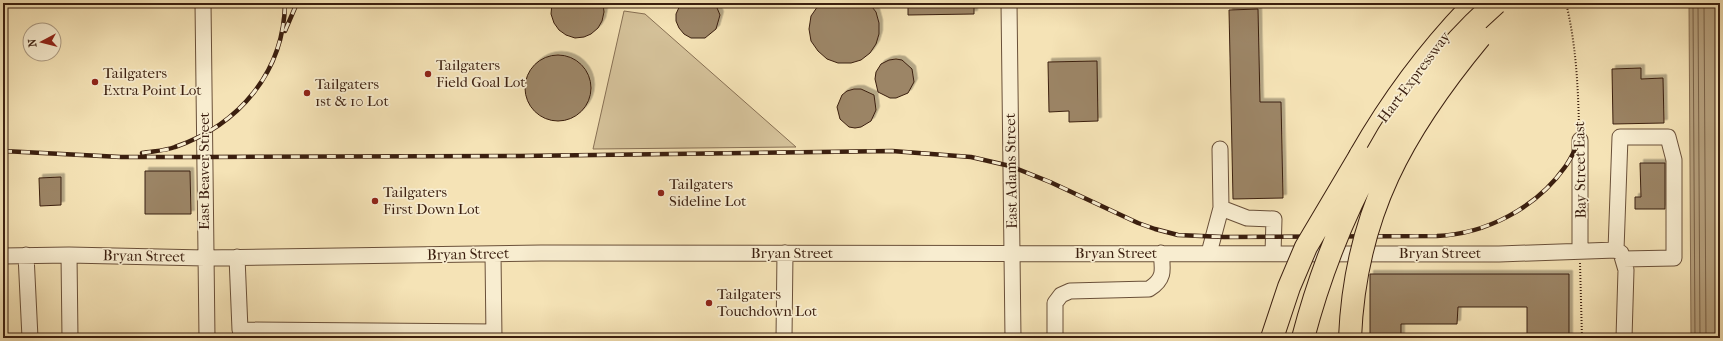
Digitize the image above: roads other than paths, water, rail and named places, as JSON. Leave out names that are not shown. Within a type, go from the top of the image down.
[{"type":"highway","name":"Hart Expressway","points":[[1360,156],[1383,117],[1417,69],[1449,30],[1475,3]]},
{"type":"highway","points":[[1303,338],[1334,241],[1354,197],[1378,152],[1402,113],[1431,73],[1467,32],[1496,3]]},
{"type":"highway","points":[[1350,338],[1353,300],[1362,250],[1375,207],[1393,164],[1411,131],[1428,106],[1475,43],[1510,3]]},
{"type":"highway","points":[[1272,338],[1284,301],[1303,253],[1319,223],[1360,156]]},
{"type":"highway","points":[[1289,338],[1304,283],[1321,236],[1360,156]]},
{"type":"street","name":"East Beaver Street","points":[[203,3],[206,338]]},
{"type":"street","name":"East Adams Street","points":[[1009,3],[1014,338]]},
{"type":"street","name":"Bryan Street","points":[[3,256],[70,255],[205,258],[493,254],[785,253],[1514,254],[1580,250],[1620,254],[1674,258],[1674,160],[1668,137],[1620,137],[1620,254]]},
{"type":"street","name":"Bay Street East","points":[[1580,140],[1580,250]]},
{"type":"street","points":[[1209,253],[1221,208],[1220,149]]},
{"type":"street","points":[[1221,208],[1247,218],[1274,219],[1273,253]]},
{"type":"street","points":[[784,338],[785,253]]},
{"type":"street","points":[[1055,338],[1055,303],[1061,295],[1070,291],[1149,289],[1157,284],[1161,278],[1163,271],[1161,253]]},
{"type":"street","points":[[236,257],[240,330],[494,335],[493,254]]},
{"type":"street","points":[[1620,254],[1626,270],[1624,338]]},
{"type":"street","points":[[26,255],[30,338]]},
{"type":"street","points":[[70,255],[70,338]]},
{"type":"water","points":[[1689,3],[1720,3],[1720,338],[1691,338]]},
{"type":"railway","points":[[142,153],[171,148],[198,137],[219,125],[238,110],[254,93],[267,73],[276,52],[283,28],[285,3]]},
{"type":"railway","points":[[285,31],[297,3]]},
{"type":"railway","points":[[3,151],[121,157],[520,156],[892,151],[971,157],[1010,166],[1050,182],[1138,223],[1178,235],[1224,237],[1437,236],[1474,230],[1491,224],[1525,206],[1540,195],[1553,182],[1567,164],[1580,140]]},
{"type":"place","name":"Tailgaters Field Goal Lot","points":[[428,74]]},
{"type":"place","name":"Tailgaters Extra Point Lot","points":[[95,82]]},
{"type":"place","name":"Tailgaters 1st & 10 Lot","points":[[307,93]]},
{"type":"place","name":"Tailgaters Sideline Lot","points":[[661,193]]},
{"type":"place","name":"Tailgaters First Down Lot","points":[[375,201]]},
{"type":"place","name":"Tailgaters Touchdown Lot","points":[[709,303]]}]
